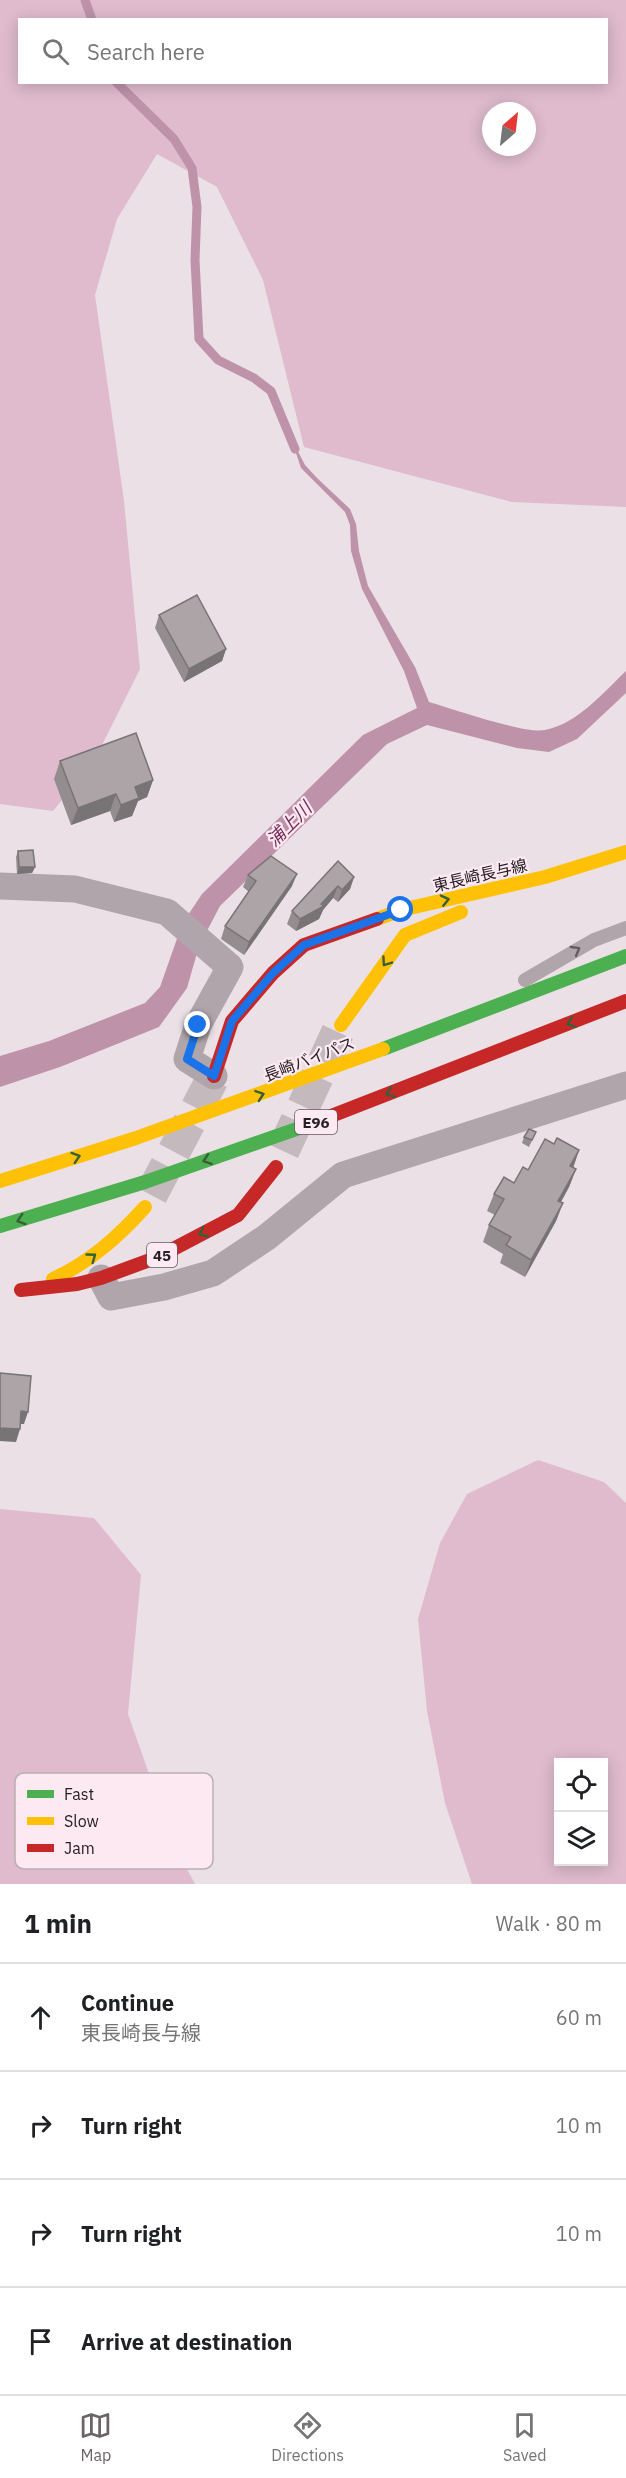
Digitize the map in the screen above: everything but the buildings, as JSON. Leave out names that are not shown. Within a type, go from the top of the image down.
[{"type":"main road","name":"東長崎長与線","points":[[214,1076],[232,1021],[273,973],[304,945],[401,910],[545,877],[626,852]]},
{"type":"main road","name":"東長崎長与線","points":[[341,1025],[405,935],[545,877]]},
{"type":"main road","name":"長崎バイパス","points":[[0,1181],[136,1138],[296,1082],[626,956]]},
{"type":"main road","name":"E96","points":[[0,1226],[145,1182],[311,1124],[626,1001]]},
{"type":"main road","name":"45","points":[[145,1207],[115,1241],[72,1272],[16,1291],[77,1284],[101,1278],[158,1257],[238,1215],[276,1167]]},
{"type":"street","points":[[0,886],[75,889],[167,912],[230,967],[198,1025],[187,1059],[214,1076]]},
{"type":"street","points":[[101,1278],[111,1297],[165,1287],[213,1273],[267,1237],[343,1174],[626,1085]]},
{"type":"lane","points":[[453,1021],[594,940],[626,928]]},
{"type":"shaded area","points":[[0,0],[626,0],[626,507],[512,502],[304,447],[263,280],[217,187],[157,154],[117,219],[95,295],[124,501],[140,669],[94,761],[53,811],[0,804]]},
{"type":"shaded area","points":[[538,1460],[604,1482],[626,1503],[626,1884],[472,1884],[445,1803],[427,1711],[418,1619],[440,1543],[467,1494]]},
{"type":"shaded area","points":[[0,1509],[94,1518],[141,1575],[128,1714],[149,1773],[15,1773],[15,1869],[187,1869],[195,1884],[0,1884]]},
{"type":"water","name":"浦上川","points":[[291,438],[305,465],[350,509],[356,524],[359,551],[368,586],[415,667],[429,702],[505,725],[545,730],[557,727],[579,714],[626,671],[626,693],[577,739],[549,752],[517,748],[427,725],[387,744],[220,906],[199,946],[187,988],[159,1027],[60,1067],[0,1087],[0,1056],[49,1041],[145,1003],[160,987],[179,933],[202,894],[363,735],[417,708],[404,671],[362,589],[351,551],[350,525],[345,512],[301,468]]},
{"type":"waterway","points":[[85,0],[91,18]]},
{"type":"waterway","points":[[118,84],[174,139],[192,168],[197,207],[195,260],[199,339],[218,360],[254,378],[271,391],[295,449]]},
{"type":"tunnel","points":[[283,1151],[341,1025]]},
{"type":"tunnel","points":[[151,1195],[214,1076]]},
{"type":"traffic: fast","points":[[383,1049],[626,956]]},
{"type":"traffic: fast","points":[[0,1226],[145,1182],[308,1125]]},
{"type":"traffic: slow","points":[[377,919],[401,910],[545,877],[626,852]]},
{"type":"traffic: slow","points":[[341,1025],[405,935],[461,912]]},
{"type":"traffic: slow","points":[[0,1181],[136,1138],[383,1049]]},
{"type":"traffic: slow","points":[[53,1279],[79,1265],[103,1248],[145,1207]]},
{"type":"traffic: jam","points":[[214,1076],[232,1021],[273,973],[304,945],[377,919]]},
{"type":"traffic: jam","points":[[308,1125],[626,1001]]},
{"type":"traffic: jam","points":[[21,1290],[77,1284],[101,1278],[158,1257],[238,1215],[276,1167]]},
{"type":"route","points":[[198,1025],[187,1059],[214,1076],[232,1021],[273,973],[304,945],[401,910]]}]
